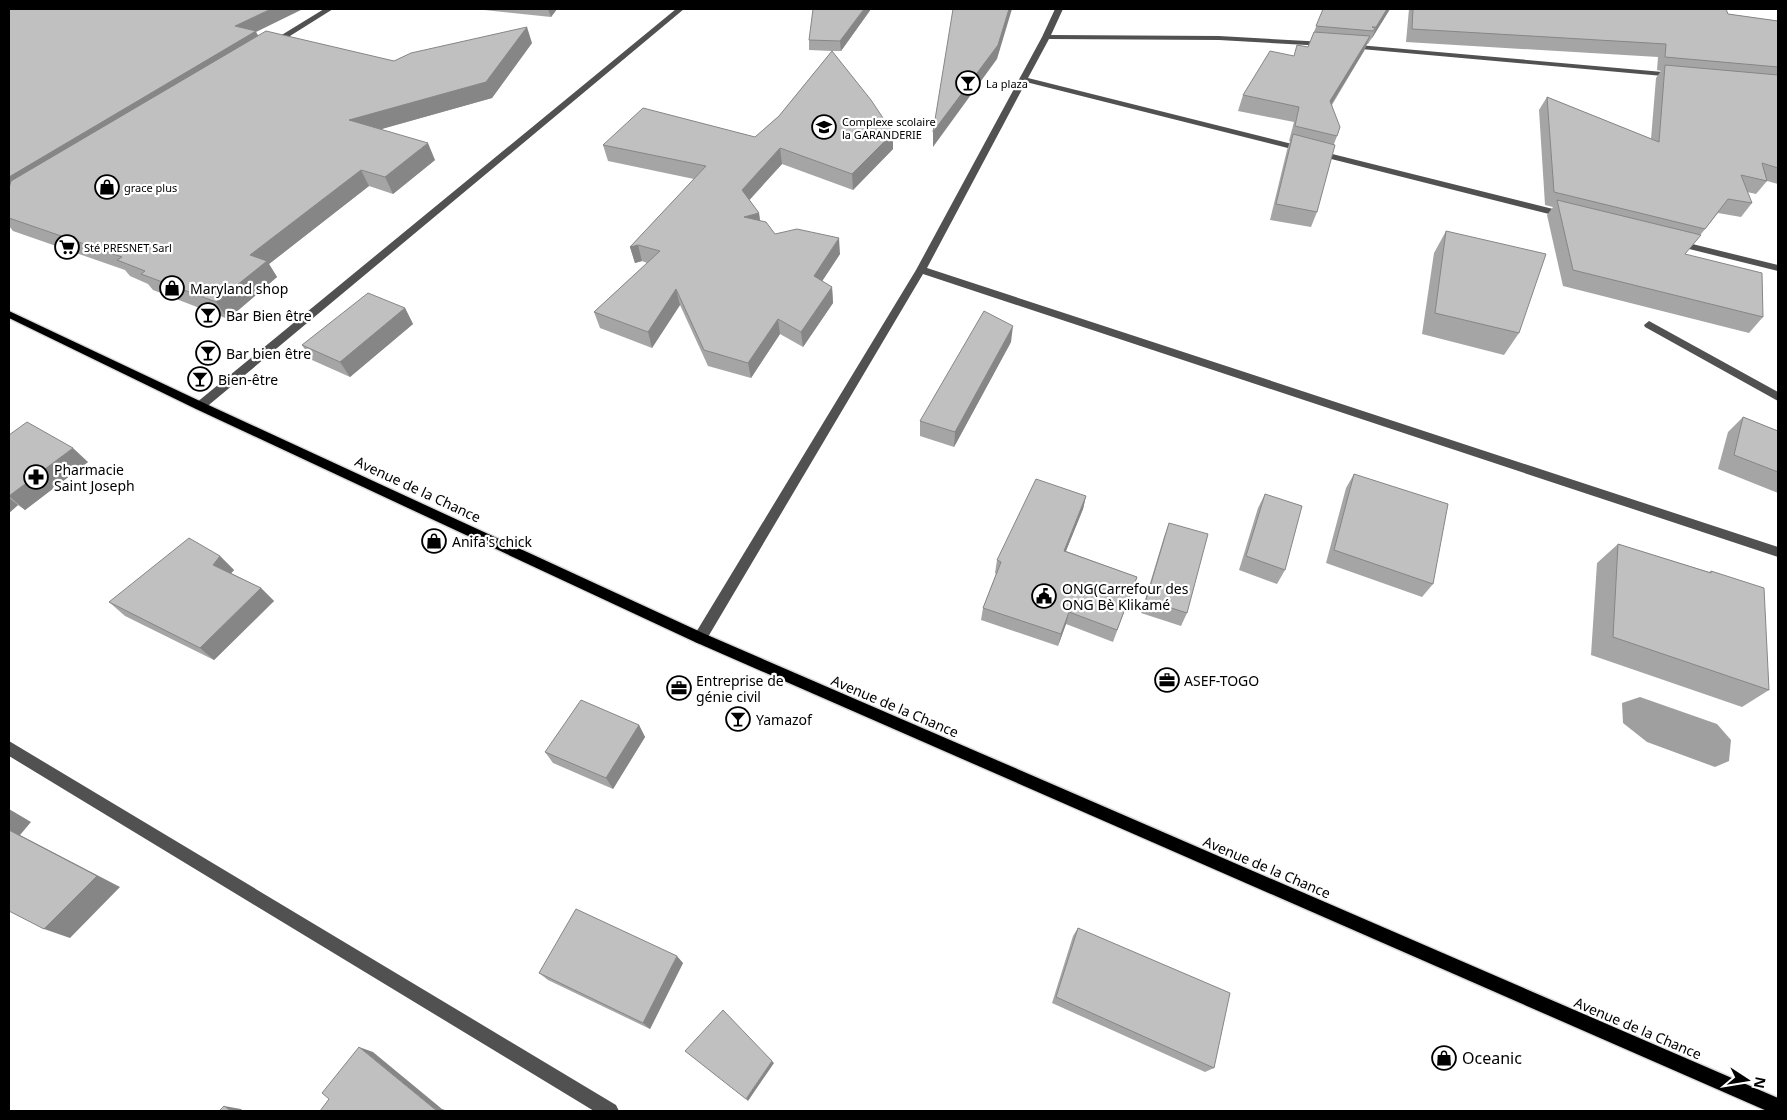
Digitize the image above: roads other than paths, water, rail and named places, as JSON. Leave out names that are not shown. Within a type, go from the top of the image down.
[{"type":"main road","name":"Avenue de la Chance","points":[[9,314],[200,406],[700,638],[1778,1107]]},
{"type":"street","points":[[262,49],[329,9]]},
{"type":"street","points":[[200,406],[680,9]]},
{"type":"street","points":[[700,638],[921,270],[1046,37],[1059,9]]},
{"type":"street","points":[[1046,37],[1219,38],[1332,45]]},
{"type":"street","points":[[1342,46],[1679,76]]},
{"type":"street","points":[[1023,79],[1575,217]]},
{"type":"street","points":[[1662,239],[1778,268]]},
{"type":"street","points":[[921,270],[1778,552]]},
{"type":"street","points":[[1648,325],[1778,397]]},
{"type":"street","points":[[9,748],[610,1111]]},
{"type":"place","name":"La plaza","points":[[968,83]]},
{"type":"place","name":"Complexe scolaire la GARANDERIE","points":[[824,127]]},
{"type":"place","name":"grace plus","points":[[107,187]]},
{"type":"place","name":"Sté PRESNET Sarl","points":[[67,247]]},
{"type":"place","name":"Maryland shop","points":[[172,288]]},
{"type":"place","name":"Bar Bien être","points":[[208,315]]},
{"type":"place","name":"Bar bien être","points":[[208,353]]},
{"type":"place","name":"Bien-être","points":[[200,379]]},
{"type":"place","name":"Pharmacie Saint Joseph","points":[[36,477]]},
{"type":"place","name":"Anifa's chick","points":[[434,541]]},
{"type":"place","name":"ONG(Carrefour des ONG Bè Klikamé","points":[[1044,596]]},
{"type":"place","name":"ASEF-TOGO","points":[[1167,680]]},
{"type":"place","name":"Entreprise de génie civil","points":[[679,688]]},
{"type":"place","name":"Yamazof","points":[[738,719]]},
{"type":"place","name":"Oceanic","points":[[1444,1058]]}]
